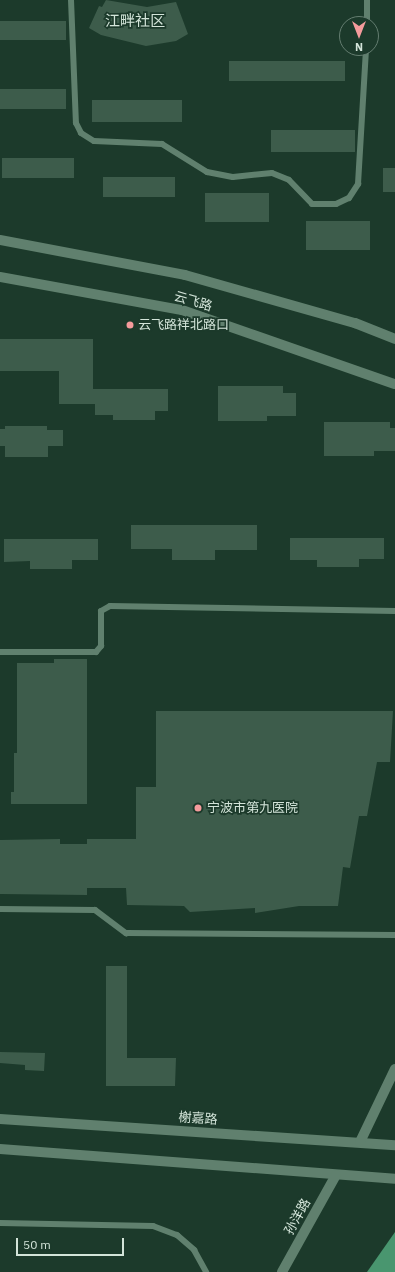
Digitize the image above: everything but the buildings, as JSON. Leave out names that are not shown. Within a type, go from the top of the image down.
[{"type":"main road","name":"云飞路","points":[[0,240],[185,275],[355,324],[395,339]]},
{"type":"main road","name":"云飞路","points":[[0,277],[182,310],[395,384]]},
{"type":"main road","points":[[360,1142],[395,1069]]},
{"type":"main road","name":"榭嘉路","points":[[0,1119],[395,1145]]},
{"type":"main road","points":[[0,1149],[394,1179]]},
{"type":"main road","name":"孙洋路","points":[[282,1272],[336,1175]]},
{"type":"lane","points":[[71,0],[76,123],[81,133],[94,141],[162,144],[206,172],[233,177],[272,173],[289,180],[312,204],[336,204],[349,198],[358,184],[366,56]]},
{"type":"lane","points":[[367,0],[367,16]]},
{"type":"lane","points":[[0,652],[96,652],[101,646],[101,612],[110,606],[395,611]]},
{"type":"lane","points":[[0,909],[95,910],[126,933],[395,935]]},
{"type":"lane","points":[[0,1223],[153,1226],[177,1235],[194,1250],[206,1272]]},
{"type":"shaded area","points":[[395,1232],[395,1272],[367,1272]]},
{"type":"place","name":"云飞路祥北路口","points":[[130,325]]},
{"type":"place","name":"宁波市第九医院","points":[[198,808]]},
{"type":"district","name":"江畔社区","points":[[135,21]]}]
